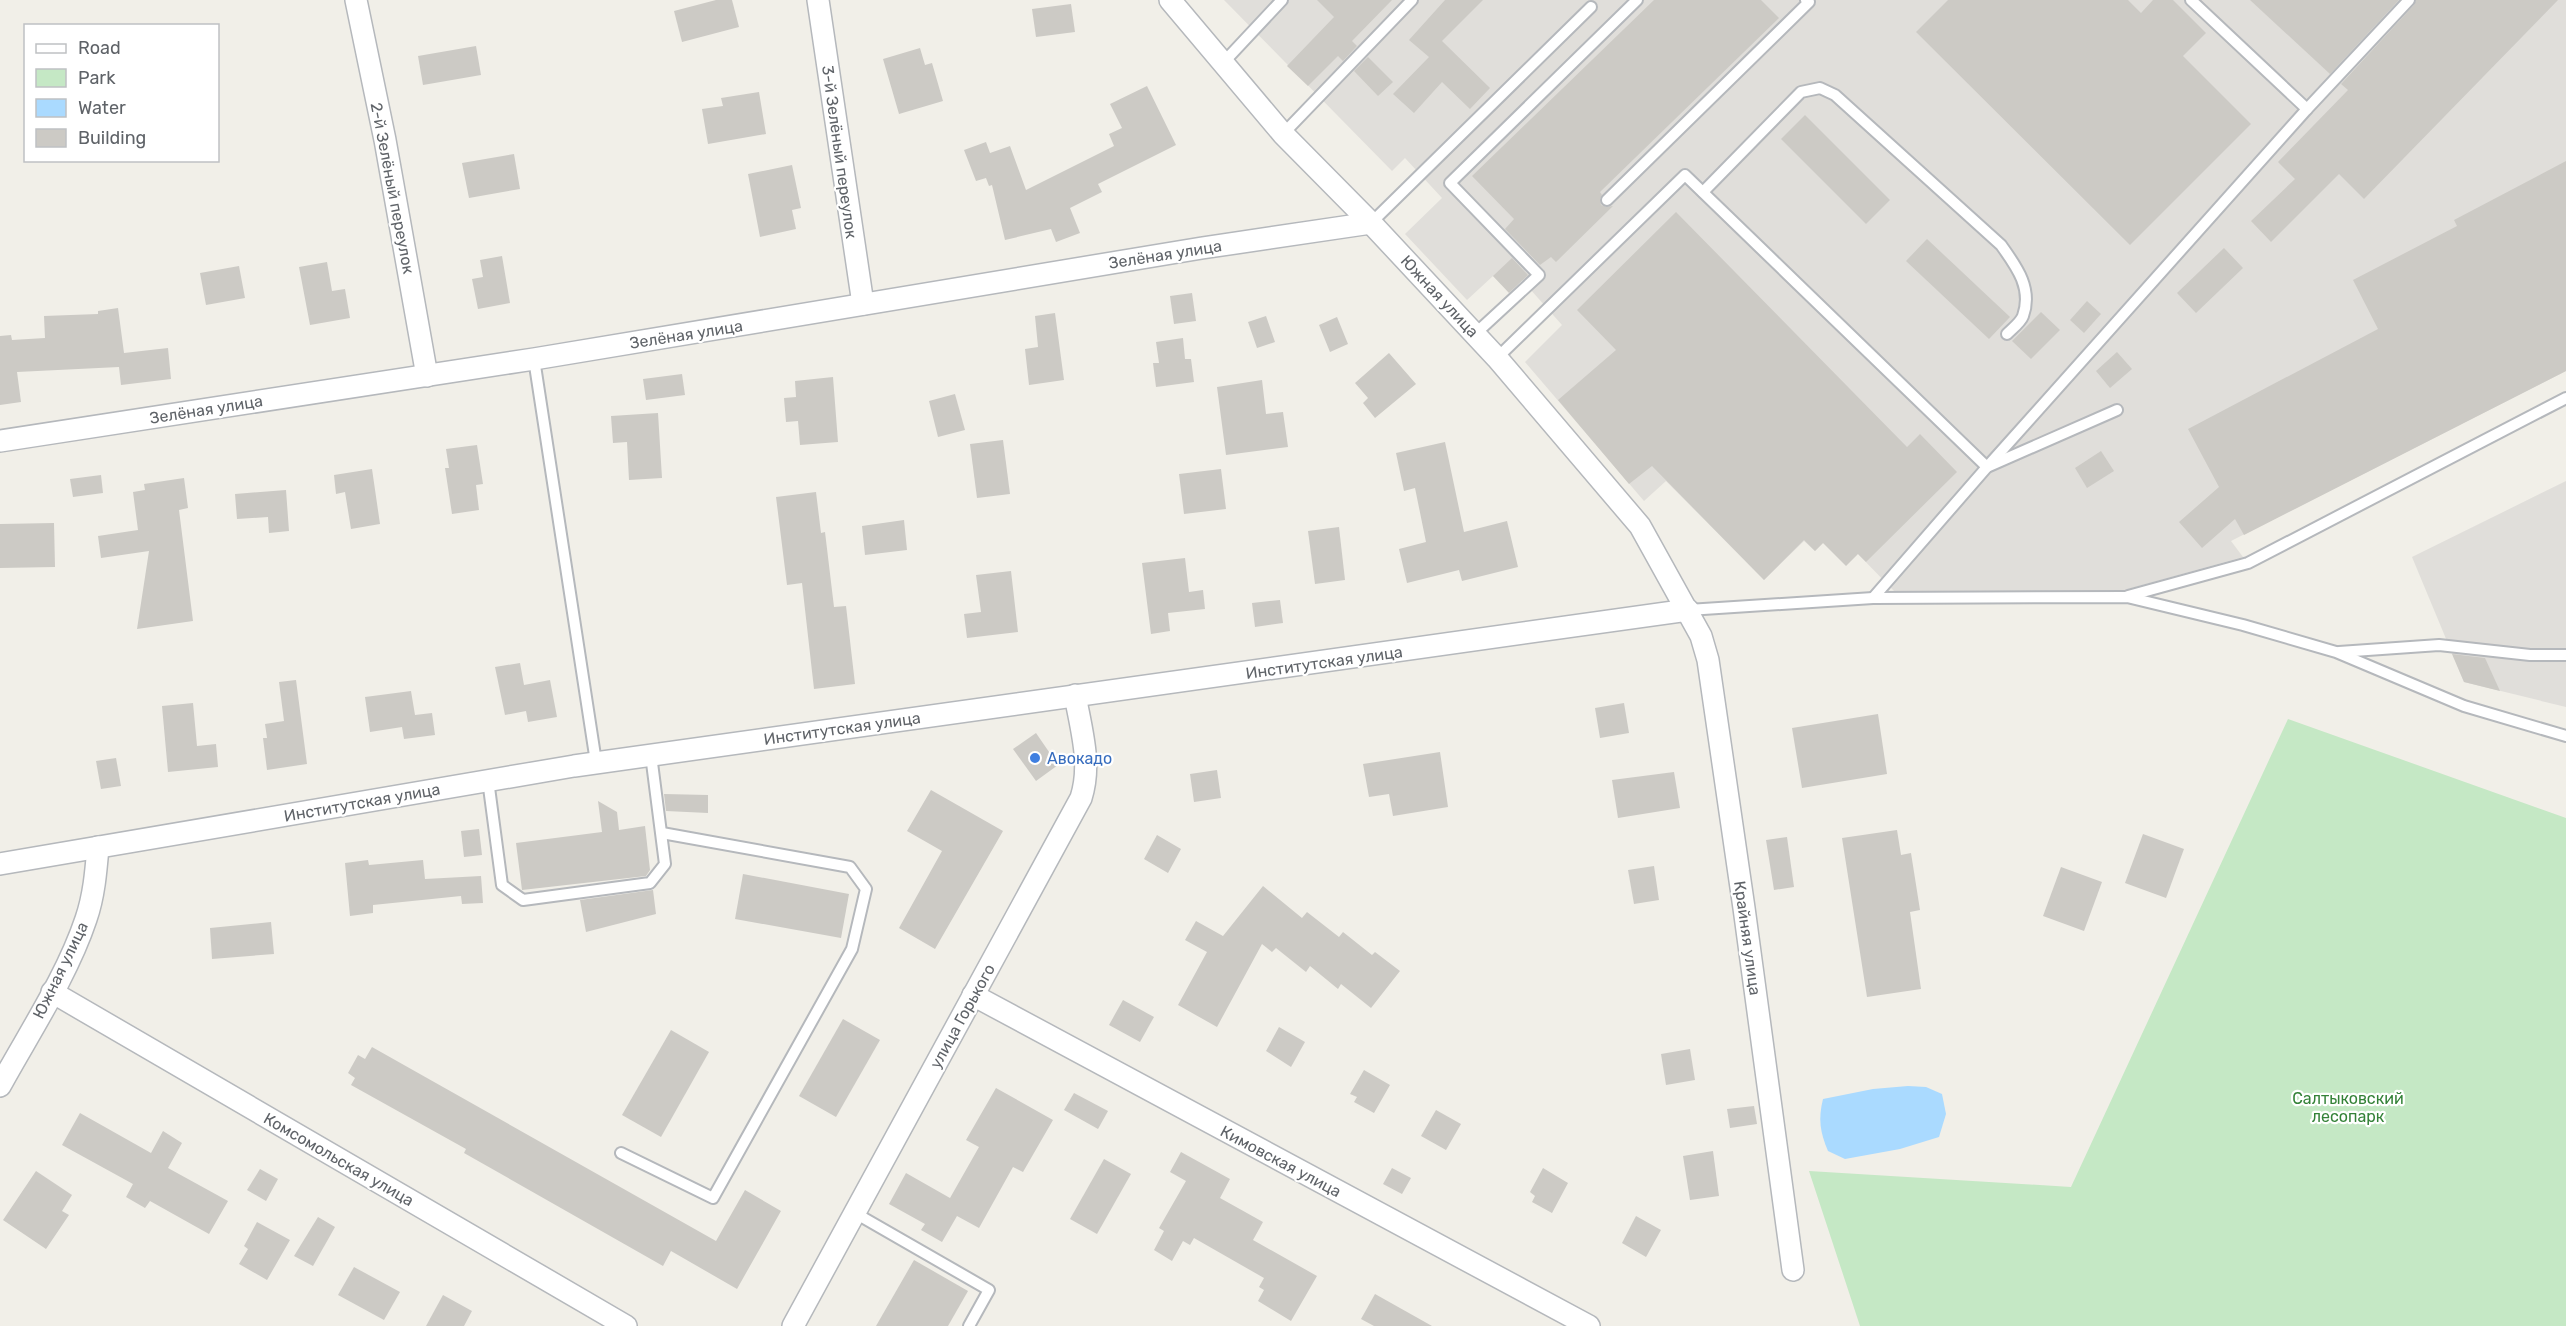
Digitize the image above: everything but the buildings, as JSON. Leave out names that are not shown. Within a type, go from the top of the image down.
[{"type":"street","name":"2-й Зелёный переулок","points":[[356,0],[387,152],[427,376]]},
{"type":"street","name":"3-й Зелёный переулок","points":[[818,0],[863,304]]},
{"type":"street","name":"Южная улица","points":[[1170,0],[1283,135],[1371,223],[1497,358],[1640,526],[1688,610]]},
{"type":"street","name":"Зелёная улица","points":[[0,441],[534,359],[1202,248],[1371,223]]},
{"type":"street","name":"Институтская улица","points":[[0,864],[596,762],[1373,656],[1688,610]]},
{"type":"street","name":"Крайняя улица","points":[[1688,610],[1701,636],[1708,660],[1793,1270]]},
{"type":"street","name":"улица Горького","points":[[793,1326],[1081,798],[1087,780],[1086,760],[1075,695]]},
{"type":"street","name":"Южная улица","points":[[0,1086],[52,992],[87,918],[95,882],[98,847]]},
{"type":"street","name":"Комсомольская улица","points":[[52,992],[626,1326]]},
{"type":"street","name":"Кимовская улица","points":[[973,995],[1589,1326]]},
{"type":"lane","points":[[1223,63],[1282,0]]},
{"type":"lane","points":[[1283,135],[1412,0]]},
{"type":"lane","points":[[1475,334],[1539,275],[1450,183],[1637,0]]},
{"type":"lane","points":[[1607,200],[1809,2],[1806,0]]},
{"type":"lane","points":[[2191,0],[2307,109]]},
{"type":"lane","points":[[1873,598],[1987,466],[2307,109],[2409,0]]},
{"type":"lane","points":[[1371,223],[1591,7]]},
{"type":"lane","points":[[1703,192],[1801,92],[1820,88],[1827,91],[1835,95],[2001,245],[2018,267],[2026,291],[2023,317],[2007,334]]},
{"type":"lane","points":[[1497,358],[1685,176],[1987,466]]},
{"type":"lane","points":[[534,359],[596,762]]},
{"type":"lane","points":[[2127,597],[2248,563],[2566,398]]},
{"type":"lane","points":[[1987,466],[2117,410]]},
{"type":"lane","points":[[1688,610],[1873,598],[2127,597],[2242,625],[2336,652],[2464,706],[2566,736]]},
{"type":"lane","points":[[2336,652],[2439,645],[2530,655],[2566,655]]},
{"type":"lane","points":[[488,780],[502,885],[523,900],[650,883],[665,864],[651,755]]},
{"type":"lane","points":[[621,1153],[713,1198],[852,949],[866,889],[850,867],[662,833]]},
{"type":"lane","points":[[855,1213],[990,1290],[969,1326]]},
{"type":"shaded area","points":[[1224,0],[2566,0],[2566,371],[2231,541],[2243,557],[2121,591],[1894,591],[1858,554],[1823,543],[1815,551],[1804,541],[1764,580],[1666,481],[1644,501],[1525,362],[1562,325],[1522,280],[1509,292],[1493,276],[1467,300],[1405,234],[1442,198],[1405,158],[1392,171]]},
{"type":"shaded area","points":[[2566,481],[2566,707],[2464,682],[2412,557]]},
{"type":"green space","name":"Салтыковский лесопарк","points":[[2288,719],[2566,818],[2566,1326],[1860,1326],[1809,1171],[2071,1187]]},
{"type":"water","points":[[1926,1087],[1942,1094],[1946,1114],[1939,1137],[1900,1149],[1845,1159],[1828,1151],[1821,1125],[1823,1099],[1873,1089]]},
{"type":"place","name":"Авокадо","points":[[1035,758]]}]
